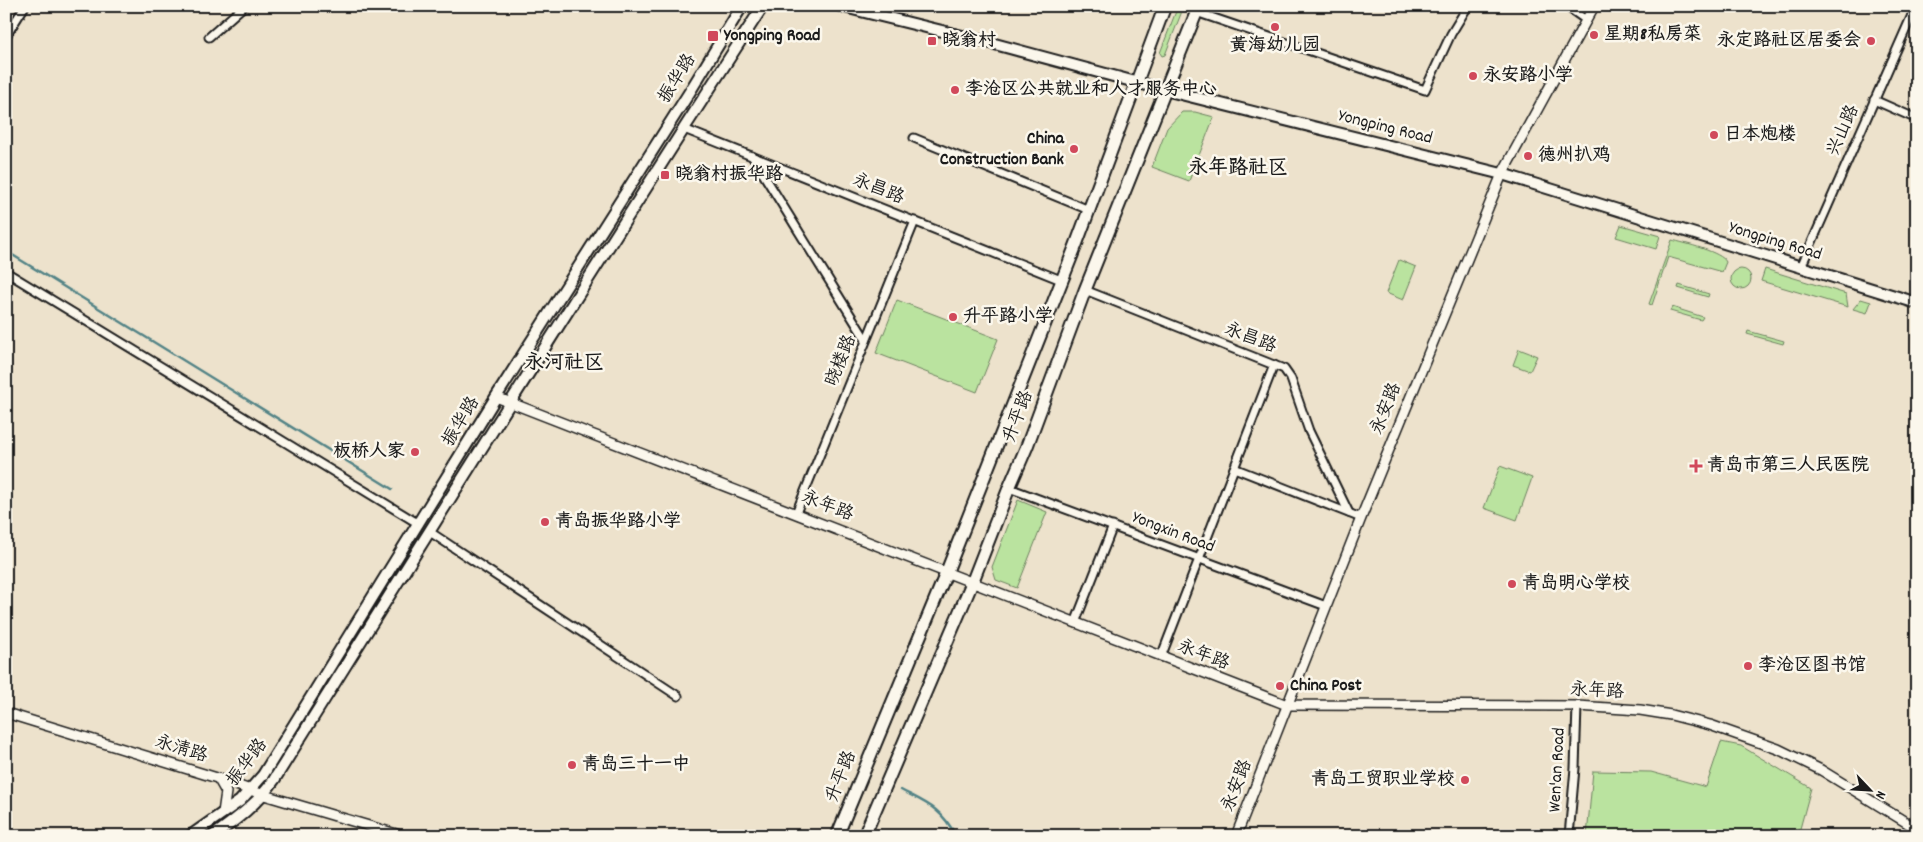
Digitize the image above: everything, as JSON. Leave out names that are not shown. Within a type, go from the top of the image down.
[{"type":"main road","name":"振华路","points":[[190,836],[223,813],[251,790],[263,775],[496,397],[689,94],[742,6]]},
{"type":"main road","name":"振华路","points":[[212,836],[250,808],[264,795],[430,532],[509,402],[763,6]]},
{"type":"main road","name":"Yongping Road","points":[[840,6],[991,42],[1165,90],[1502,174],[1917,303]]},
{"type":"main road","name":"升平路","points":[[837,836],[946,571],[1089,210],[1165,6]]},
{"type":"main road","name":"升平路","points":[[864,836],[1028,446],[1085,290],[1197,9]]},
{"type":"street","points":[[6,36],[25,6]]},
{"type":"street","points":[[209,37],[244,6]]},
{"type":"street","points":[[1197,9],[1425,90],[1451,34],[1468,6]]},
{"type":"street","points":[[1566,6],[1586,20]]},
{"type":"street","name":"永安路","points":[[1236,836],[1361,518],[1502,174],[1594,6]]},
{"type":"street","name":"兴山路","points":[[1801,267],[1916,6]]},
{"type":"street","points":[[1874,100],[1917,118]]},
{"type":"street","name":"永昌路","points":[[684,128],[1061,280]]},
{"type":"street","points":[[914,138],[1089,210]]},
{"type":"street","points":[[751,156],[866,340]]},
{"type":"street","name":"晓楼路","points":[[796,513],[915,221]]},
{"type":"street","points":[[6,272],[419,524]]},
{"type":"street","name":"永昌路","points":[[1085,290],[1284,369],[1291,379],[1309,431],[1349,513]]},
{"type":"street","points":[[1161,657],[1274,365]]},
{"type":"street","name":"永年路","points":[[496,397],[1287,705],[1576,706],[1640,710],[1710,725],[1778,749],[1821,770],[1917,829]]},
{"type":"street","points":[[1234,468],[1361,518]]},
{"type":"street","name":"Yongxin Road","points":[[1009,488],[1326,606]]},
{"type":"street","points":[[1075,623],[1113,526]]},
{"type":"street","points":[[430,532],[678,696]]},
{"type":"street","name":"Wen'an Road","points":[[1569,836],[1575,768],[1576,706]]},
{"type":"street","name":"永清路","points":[[6,713],[217,778],[264,795],[403,836]]},
{"type":"street","points":[[217,778],[226,792],[223,813]]},
{"type":"green space","points":[[1178,6],[1184,6],[1165,55],[1162,56],[1160,53]]},
{"type":"green space","points":[[1182,112],[1195,112],[1214,117],[1189,181],[1152,167],[1167,128]]},
{"type":"green space","points":[[1621,225],[1660,236],[1656,249],[1616,237]]},
{"type":"green space","points":[[1672,240],[1710,251],[1723,258],[1726,262],[1722,272],[1668,257],[1652,305],[1649,304]]},
{"type":"green space","points":[[1399,260],[1416,267],[1403,300],[1386,293]]},
{"type":"green space","points":[[1741,269],[1748,272],[1751,279],[1748,286],[1741,289],[1734,286],[1731,279],[1734,272]]},
{"type":"green space","points":[[1765,269],[1846,294],[1848,307],[1761,281]]},
{"type":"green space","points":[[1679,285],[1709,294],[1708,297],[1678,288]]},
{"type":"green space","points":[[1861,299],[1871,302],[1867,313],[1853,309]]},
{"type":"green space","points":[[897,300],[998,339],[977,392],[876,353]]},
{"type":"green space","points":[[1672,307],[1703,317],[1701,320],[1670,311]]},
{"type":"green space","points":[[1748,331],[1784,341],[1783,344],[1747,334]]},
{"type":"green space","points":[[1519,349],[1537,356],[1530,371],[1513,365]]},
{"type":"green space","points":[[1500,466],[1532,478],[1517,520],[1484,508]]},
{"type":"green space","points":[[1018,500],[1047,512],[1017,588],[996,580],[992,567]]},
{"type":"green space","points":[[1721,742],[1741,746],[1811,788],[1798,836],[1587,836],[1593,771],[1651,772],[1706,787]]},
{"type":"waterway","points":[[6,251],[392,489]]},
{"type":"waterway","points":[[901,790],[926,803],[939,813],[956,836]]},
{"type":"place","name":"黄海幼儿园","points":[[1275,27]]},
{"type":"place","name":"星期8私房菜","points":[[1594,35]]},
{"type":"place","name":"Yongping Road","points":[[713,36]]},
{"type":"place","name":"晓翁村","points":[[932,41]]},
{"type":"place","name":"永定路社区居委会","points":[[1871,41]]},
{"type":"place","name":"永安路小学","points":[[1473,76]]},
{"type":"place","name":"李沧区公共就业和人才服务中心","points":[[955,90]]},
{"type":"place","name":"日本炮楼","points":[[1714,135]]},
{"type":"place","name":"China Construction Bank","points":[[1074,149]]},
{"type":"place","name":"徳州扒鸡","points":[[1528,156]]},
{"type":"place","name":"晓翁村振华路","points":[[665,175]]},
{"type":"place","name":"升平路小学","points":[[953,317]]},
{"type":"place","name":"板桥人家","points":[[415,452]]},
{"type":"place","name":"青岛市第三人民医院","points":[[1696,466]]},
{"type":"place","name":"青岛振华路小学","points":[[545,522]]},
{"type":"place","name":"青岛明心学校","points":[[1512,584]]},
{"type":"place","name":"李沧区图书馆","points":[[1748,666]]},
{"type":"place","name":"China Post","points":[[1280,686]]},
{"type":"place","name":"青岛三十一中","points":[[572,765]]},
{"type":"place","name":"青岛工贸职业学校","points":[[1465,780]]},
{"type":"district","name":"永年路社区","points":[[1238,169]]},
{"type":"district","name":"永河社区","points":[[564,364]]}]
